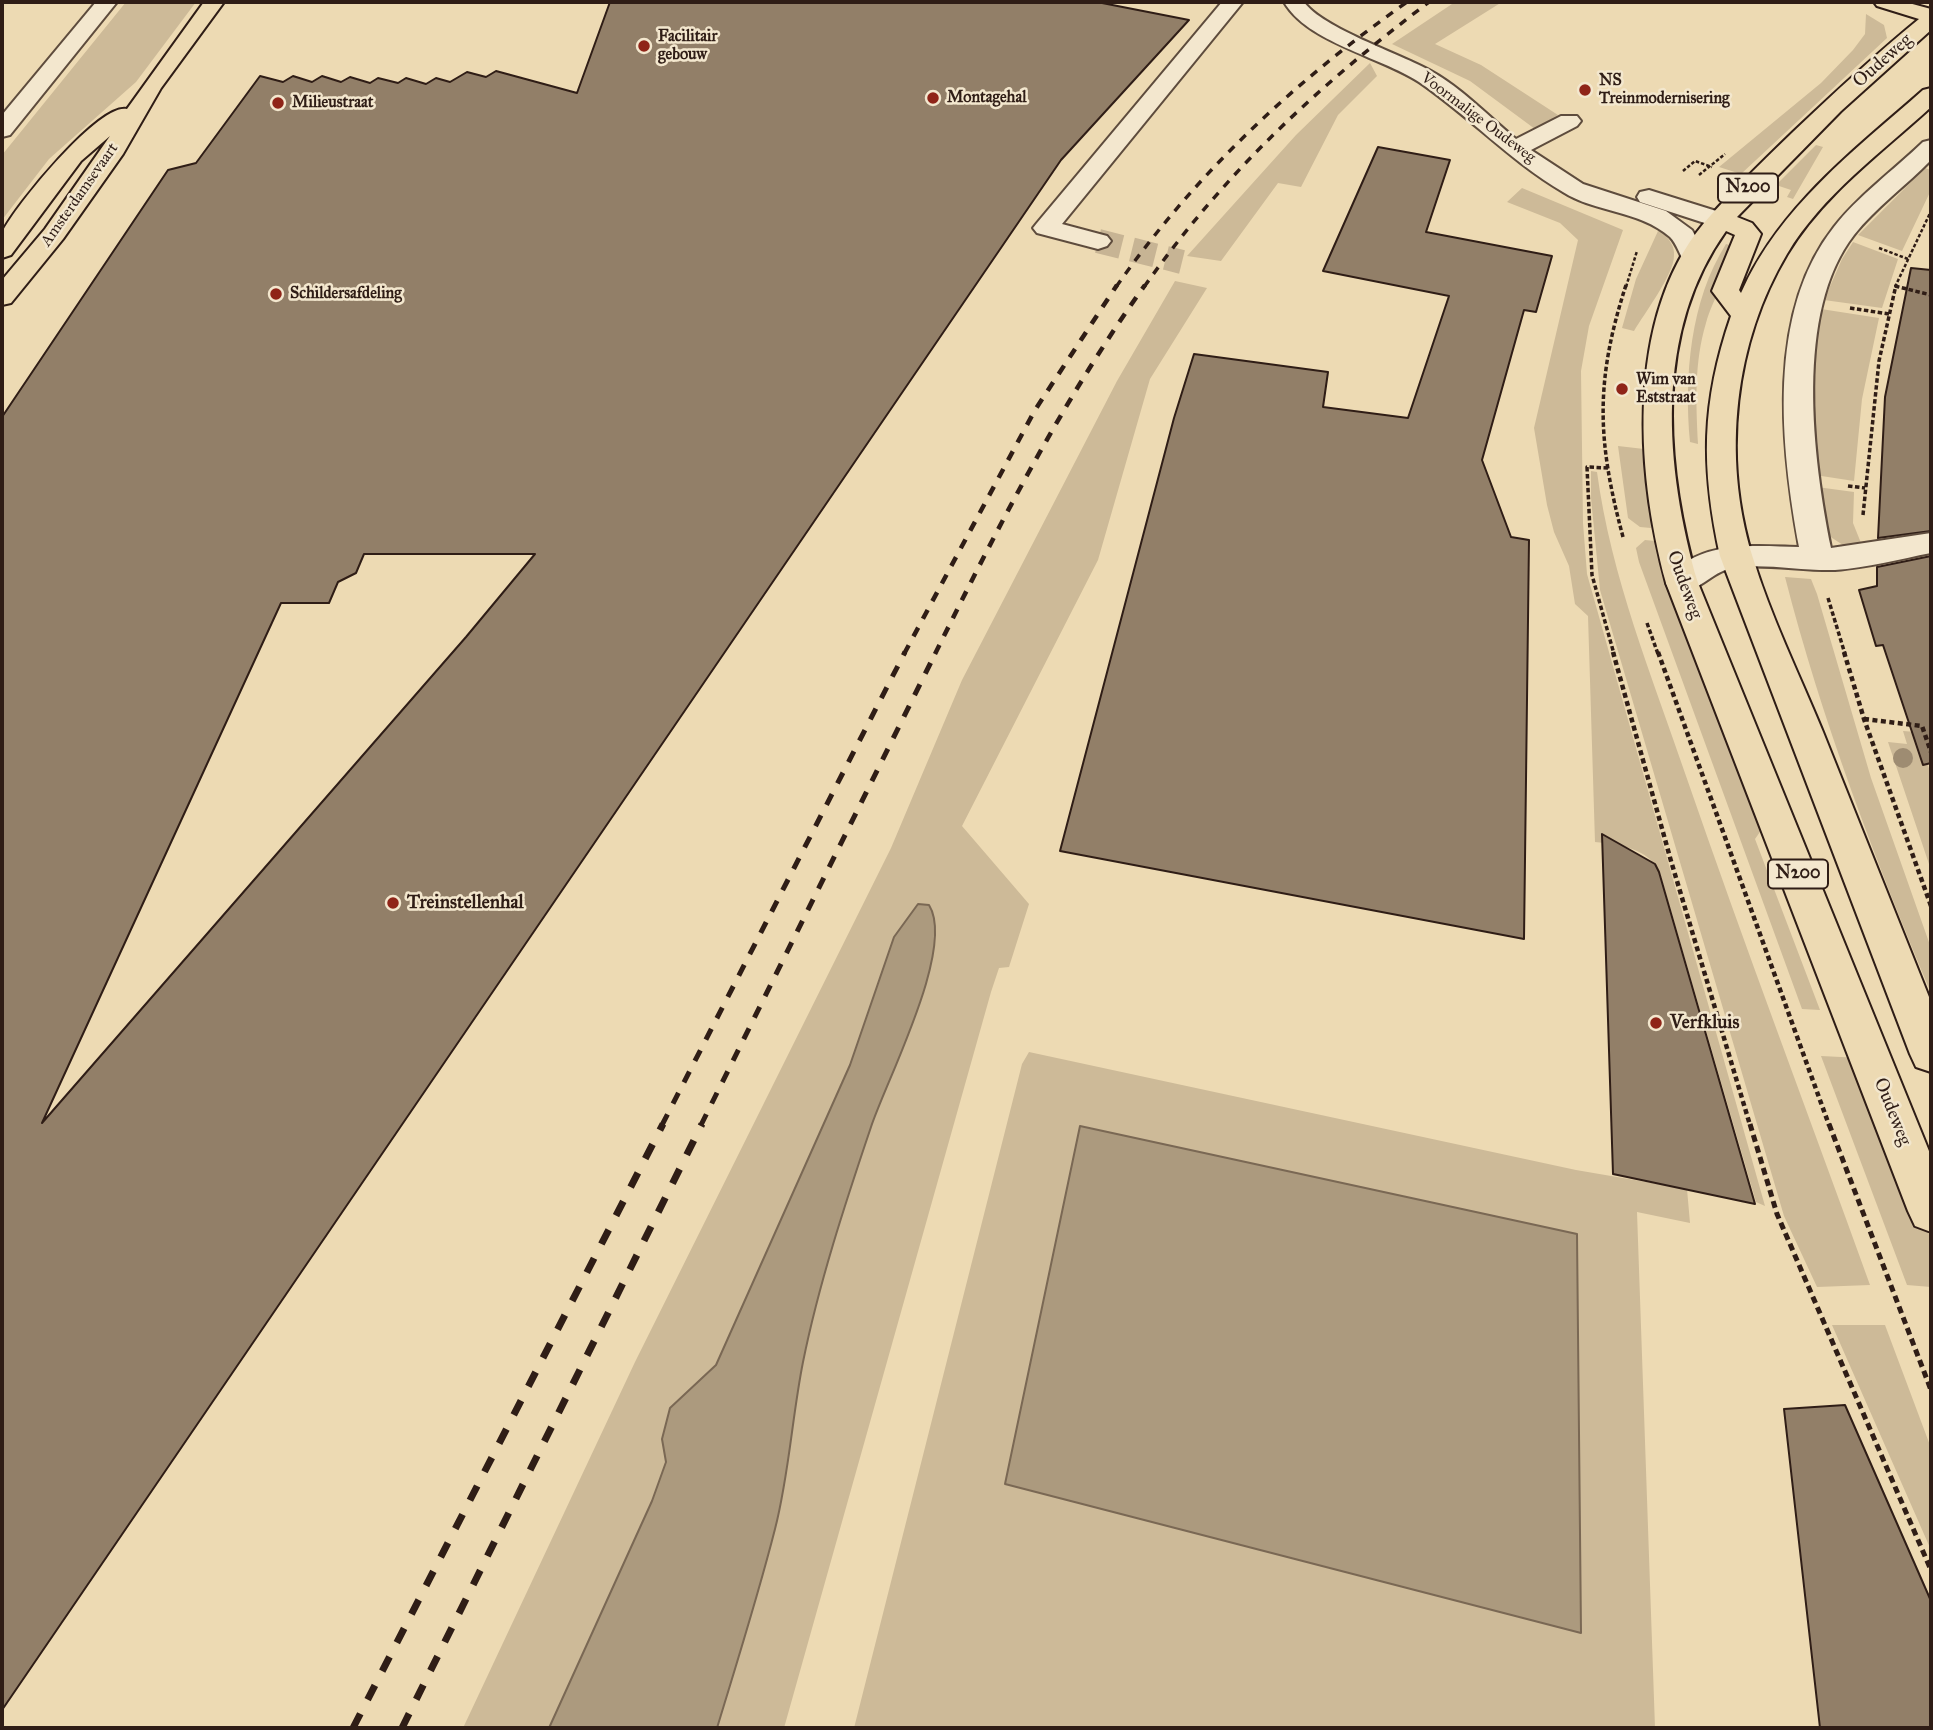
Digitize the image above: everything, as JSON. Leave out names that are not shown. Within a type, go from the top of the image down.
[{"type":"main road","name":"Amsterdamsevaart","points":[[2,297],[61,224],[111,154],[151,87],[214,2]]},
{"type":"main road","points":[[1884,2],[1931,18]]},
{"type":"main road","name":"Oudeweg","points":[[1931,18],[1873,67],[1739,196],[1695,259],[1668,337],[1661,379],[1656,451],[1667,536],[1682,583],[1931,1210]]},
{"type":"main road","name":"Amsterdamsevaart","points":[[2,250],[73,156],[151,87]]},
{"type":"main road","name":"N200","points":[[1931,95],[1860,160],[1791,229],[1761,278],[1745,316],[1727,390],[1720,458],[1736,556],[1931,1054]]},
{"type":"main road","points":[[1720,220],[1743,228],[1748,234],[1725,291],[1745,316]]},
{"type":"street","points":[[2,130],[107,2]]},
{"type":"street","points":[[1098,240],[1046,228],[1233,2]]},
{"type":"street","points":[[1267,4],[1294,4]]},
{"type":"street","name":"Voormalige Oudeweg","points":[[1294,4],[1324,27],[1426,77],[1514,149],[1554,173],[1573,189],[1657,216],[1683,235],[1695,259]]},
{"type":"street","points":[[2,98],[29,98]]},
{"type":"street","points":[[1514,149],[1569,121]]},
{"type":"street","points":[[1817,558],[1803,490],[1798,416],[1801,345],[1814,287],[1841,234],[1931,147]]},
{"type":"street","name":"Voormalige Oudeweg","points":[[1554,173],[1584,177],[1720,220]]},
{"type":"street","points":[[1682,583],[1703,565],[1736,556],[1817,558],[1869,554],[1931,543]]},
{"type":"path","points":[[1869,554],[1863,523],[1879,361],[1895,286],[1931,212]]},
{"type":"path","points":[[1895,286],[1931,295]]},
{"type":"path","points":[[1625,546],[1608,468],[1587,467],[1591,575],[1668,849],[1777,1214],[1931,1570]]},
{"type":"path","points":[[1817,558],[1864,719],[1931,906]]},
{"type":"path","points":[[1643,610],[1832,1131],[1931,1390]]},
{"type":"path","points":[[1864,719],[1922,726],[1931,752]]},
{"type":"shaded area","points":[[126,2],[196,2],[136,82],[49,159],[2,220],[2,155]]},
{"type":"shaded area","points":[[1455,2],[1502,2],[1435,44],[1481,65],[1558,115],[1535,129],[1470,81],[1392,44]]},
{"type":"shaded area","points":[[1866,14],[1884,25],[1887,38],[1741,174],[1719,167],[1821,83],[1853,50],[1865,34]]},
{"type":"shaded area","points":[[1370,63],[1377,76],[1338,115],[1301,187],[1278,183],[1221,261],[1187,256],[1296,135]]},
{"type":"shaded area","points":[[1816,145],[1823,147],[1793,199],[1787,197],[1791,190],[1776,185]]},
{"type":"shaded area","points":[[1925,168],[1931,170],[1931,190],[1902,251],[1858,235]]},
{"type":"shaded area","points":[[1522,188],[1623,230],[1589,326],[1581,371],[1583,523],[1587,574],[1765,1206],[1756,1202],[1660,873],[1648,858],[1633,849],[1595,842],[1588,616],[1575,604],[1569,566],[1554,532],[1534,428],[1578,240],[1560,223],[1507,202]]},
{"type":"shaded area","points":[[1658,231],[1665,235],[1672,246],[1673,264],[1634,331],[1622,328],[1636,279]]},
{"type":"shaded area","points":[[1853,242],[1898,259],[1882,308],[1824,300],[1842,259]]},
{"type":"shaded area","points":[[1726,244],[1733,246],[1732,256],[1709,314],[1699,353],[1696,398],[1698,444],[1690,442],[1688,417],[1692,340],[1704,290]]},
{"type":"shaded area","points":[[1175,281],[1207,288],[1150,379],[1098,560],[962,826],[1029,904],[1009,967],[999,968],[991,992],[784,1728],[463,1728],[635,1362],[891,848],[962,680],[1117,381]]},
{"type":"shaded area","points":[[1821,309],[1879,318],[1862,399],[1854,481],[1815,475],[1810,379]]},
{"type":"shaded area","points":[[1618,446],[1644,449],[1651,528],[1640,527],[1628,518]]},
{"type":"shaded area","points":[[1591,471],[1597,472],[1612,550],[1647,664],[1870,1285],[1817,1287],[1784,1216],[1600,590]]},
{"type":"shaded area","points":[[1817,487],[1854,492],[1853,523],[1861,543],[1843,545],[1826,534]]},
{"type":"shaded area","points":[[1645,540],[1655,541],[1672,593],[1767,822],[1755,839],[1820,1010],[1802,1009],[1639,562],[1636,548]]},
{"type":"shaded area","points":[[1785,577],[1811,579],[1817,594],[1871,778],[1931,948],[1931,993],[1889,891],[1832,736]]},
{"type":"shaded area","points":[[1903,731],[1916,732],[1931,774],[1931,870],[1888,742],[1907,744]]},
{"type":"shaded area","points":[[918,904],[929,905],[935,925],[926,982],[916,1015],[871,1127],[825,1273],[803,1362],[775,1529],[717,1728],[549,1728],[652,1501],[666,1462],[662,1439],[670,1408],[716,1365],[850,1065],[894,937]]},
{"type":"shaded area","points":[[1029,1052],[1576,1170],[1687,1189],[1690,1223],[1637,1212],[1655,1728],[854,1728],[1022,1064]]},
{"type":"shaded area","points":[[1821,1056],[1861,1058],[1931,1240],[1931,1287],[1907,1285]]},
{"type":"shaded area","points":[[1080,1126],[1577,1234],[1581,1633],[1005,1484]]},
{"type":"shaded area","points":[[1832,1325],[1885,1325],[1931,1448],[1931,1550]]},
{"type":"building","points":[[610,2],[1097,2],[1189,20],[1061,160],[2,1710],[2,417],[168,170],[196,163],[260,76],[283,82],[293,76],[312,82],[322,76],[341,82],[350,77],[370,83],[378,78],[398,83],[406,78],[426,84],[436,78],[450,82],[467,72],[486,77],[496,71],[577,93]],"holes":[[[364,554],[535,554],[466,637],[42,1123],[281,603],[329,603],[338,582],[356,573]]]},
{"type":"building","points":[[1378,147],[1450,160],[1426,232],[1552,256],[1536,312],[1524,310],[1482,460],[1511,537],[1529,540],[1524,939],[1060,851],[1174,418],[1194,354],[1328,372],[1323,407],[1408,418],[1449,296],[1323,271]]},
{"type":"building","points":[[1911,268],[1931,270],[1931,531],[1878,538],[1885,397]]},
{"type":"building","points":[[1931,556],[1931,763],[1923,765],[1883,645],[1876,646],[1859,590],[1877,586],[1877,567]]},
{"type":"building","name":"Verfkluis","points":[[1602,834],[1655,864],[1659,872],[1755,1204],[1613,1174]]},
{"type":"building","points":[[1845,1405],[1931,1601],[1931,1728],[1820,1728],[1784,1409]]},
{"type":"tunnel","points":[[1098,241],[1182,262]]},
{"type":"railway","points":[[1116,287],[1179,206],[1249,132],[1325,64],[1407,2]]},
{"type":"railway","points":[[1144,287],[1207,205],[1275,133],[1349,66],[1429,2]]},
{"type":"railway","points":[[904,654],[1035,410],[1117,285]]},
{"type":"railway","points":[[935,653],[1007,512],[1059,419],[1145,285]]},
{"type":"railway","points":[[662,1125],[905,652]]},
{"type":"railway","points":[[701,1125],[935,653]]},
{"type":"railway","points":[[353,1728],[663,1124]]},
{"type":"railway","points":[[402,1728],[702,1124]]},
{"type":"place","name":"Facilitair gebouw","points":[[644,46]]},
{"type":"place","name":"NS Treinmodernisering","points":[[1585,90]]},
{"type":"place","name":"Montagehal","points":[[933,98]]},
{"type":"place","name":"Milieustraat","points":[[278,103]]},
{"type":"place","name":"Schildersafdeling","points":[[276,294]]},
{"type":"place","name":"Wim van Eststraat","points":[[1622,389]]},
{"type":"place","name":"Treinstellenhal","points":[[393,903]]},
{"type":"place","name":"Verfkluis","points":[[1656,1023]]}]
